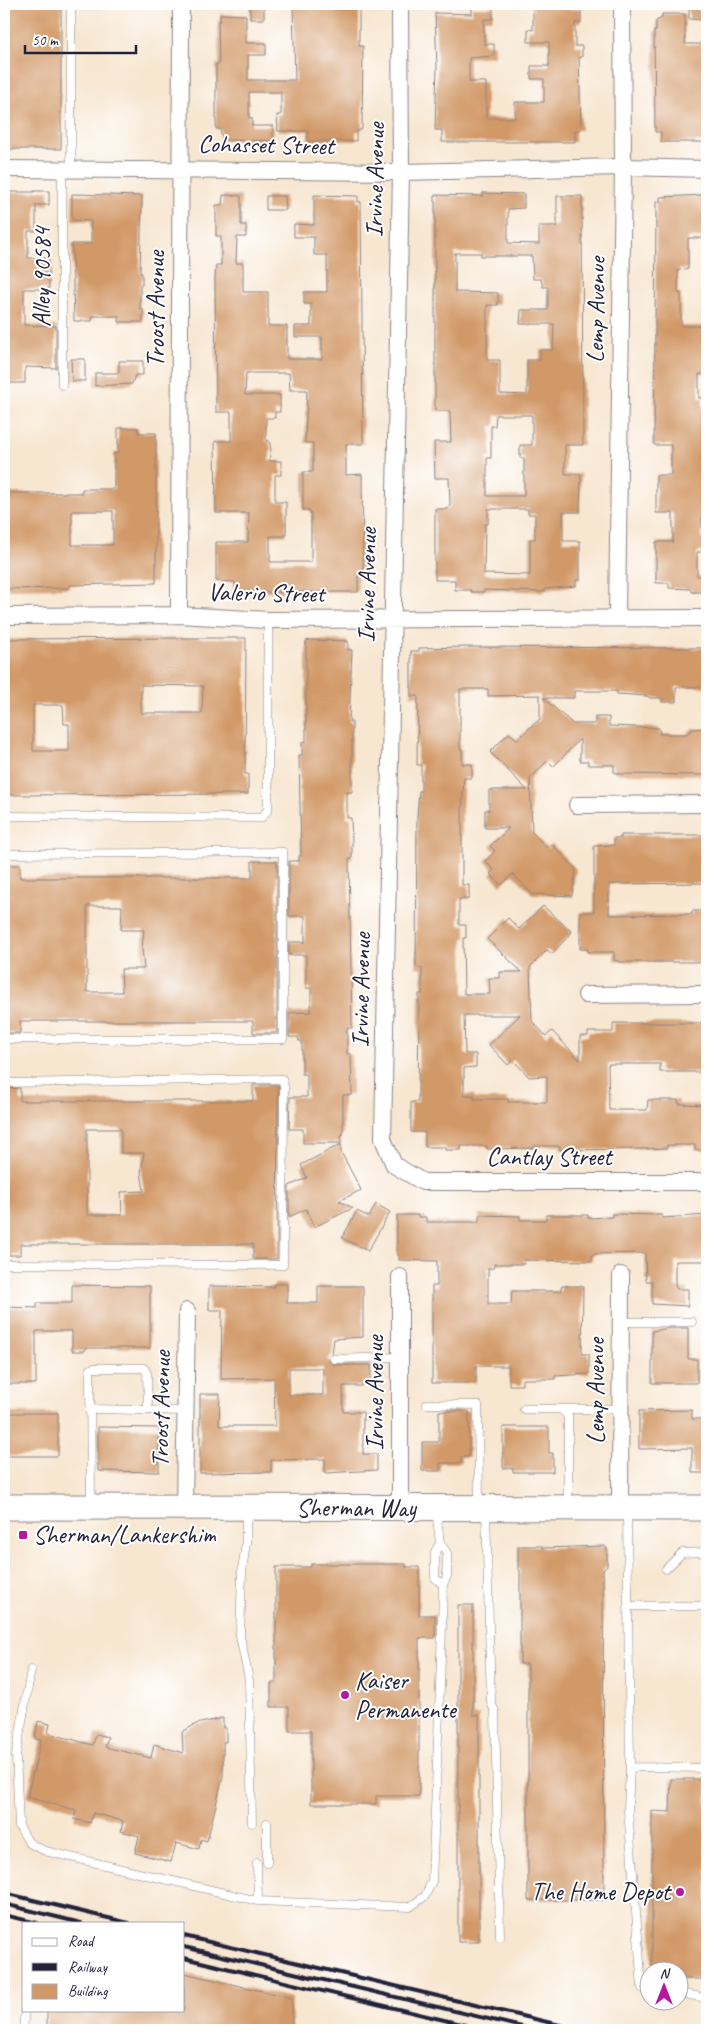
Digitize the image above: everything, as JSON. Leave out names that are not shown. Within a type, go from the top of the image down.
[{"type":"main road","name":"Sherman Way","points":[[4,1507],[707,1508]]},
{"type":"street","name":"Troost Avenue","points":[[179,615],[182,169],[181,4]]},
{"type":"street","name":"Irvine Avenue","points":[[394,1165],[383,1139],[400,172],[400,4]]},
{"type":"street","name":"Lemp Avenue","points":[[617,617],[623,168],[622,4]]},
{"type":"street","name":"Cohasset Street","points":[[4,169],[400,172],[623,168],[707,169]]},
{"type":"street","name":"Valerio Street","points":[[4,616],[179,615],[268,620],[707,618]]},
{"type":"street","points":[[577,805],[707,804]]},
{"type":"street","points":[[586,996],[707,994]]},
{"type":"street","name":"Cantlay Street","points":[[394,1165],[423,1182],[707,1182]]},
{"type":"street","name":"Lemp Avenue","points":[[621,1275],[620,1409],[624,1508]]},
{"type":"street","name":"Irvine Avenue","points":[[400,1277],[400,1508]]},
{"type":"street","name":"Troost Avenue","points":[[184,1508],[187,1311]]},
{"type":"lane","name":"Alley 90584","points":[[62,384],[71,4]]},
{"type":"lane","points":[[4,816],[261,818],[268,810],[268,620]]},
{"type":"lane","points":[[4,854],[283,852],[283,1039],[4,1039]]},
{"type":"lane","points":[[4,1082],[282,1079],[284,1086],[283,1265],[4,1264]]},
{"type":"lane","points":[[621,1322],[692,1322]]},
{"type":"lane","points":[[334,1359],[400,1357]]},
{"type":"lane","points":[[91,1508],[89,1374],[94,1368],[144,1368],[147,1373],[148,1409]]},
{"type":"lane","points":[[427,1404],[478,1405],[491,1703],[495,1711],[500,1937]]},
{"type":"lane","points":[[89,1412],[94,1409],[186,1411]]},
{"type":"lane","points":[[524,1409],[620,1409]]},
{"type":"lane","points":[[560,1409],[568,1415],[570,1421],[567,1508]]},
{"type":"lane","points":[[246,1508],[246,1542],[242,1572],[240,1636],[249,1680],[252,1823]]},
{"type":"lane","points":[[31,1670],[16,1756],[19,1826],[29,1843],[45,1851],[258,1901],[410,1907],[425,1896],[432,1881],[436,1758],[441,1710],[443,1585],[448,1576],[448,1553],[440,1543],[436,1508]]},
{"type":"lane","points":[[624,1508],[628,1606],[630,1767],[628,1810],[640,1962]]},
{"type":"lane","points":[[440,1543],[435,1552],[435,1578],[443,1585]]},
{"type":"lane","points":[[666,1569],[682,1553],[707,1552]]},
{"type":"lane","points":[[628,1606],[707,1606]]},
{"type":"lane","points":[[630,1767],[707,1768]]},
{"type":"lane","points":[[267,1823],[267,1863]]},
{"type":"lane","points":[[257,1863],[258,1901]]},
{"type":"lane","points":[[688,1995],[707,1998]]},
{"type":"lane","points":[[23,2030],[25,2012]]},
{"type":"building","points":[[4,4],[61,4],[61,149],[4,149]]},
{"type":"building","points":[[306,4],[334,4],[334,9],[359,9],[359,46],[363,46],[362,129],[356,132],[356,141],[308,141],[308,131],[278,131],[277,115],[281,115],[281,92],[249,92],[249,118],[252,118],[252,126],[273,126],[273,141],[222,140],[220,129],[216,129],[216,64],[219,64],[218,21],[220,21],[220,14],[246,15],[246,43],[266,43],[266,55],[248,55],[248,80],[295,80],[293,7],[306,7]]},
{"type":"building","points":[[533,4],[570,4],[570,9],[581,9],[581,23],[575,23],[575,46],[582,46],[582,57],[579,57],[581,130],[575,130],[575,142],[442,142],[442,130],[435,130],[437,67],[435,13],[472,14],[472,7],[493,7],[493,19],[484,19],[484,44],[494,44],[494,56],[469,58],[469,82],[486,82],[486,118],[515,118],[515,102],[544,102],[544,79],[531,79],[531,66],[549,66],[549,42],[528,42],[528,29],[533,30]]},
{"type":"building","points":[[250,6],[264,7],[264,19],[250,19]]},
{"type":"building","points":[[689,8],[703,8],[703,20],[689,19]]},
{"type":"building","points":[[662,14],[685,14],[685,44],[705,44],[707,142],[661,142],[661,132],[655,132],[654,31],[656,31],[656,21],[662,18]]},
{"type":"building","points":[[49,191],[49,205],[36,205],[36,231],[28,231],[28,258],[49,258],[49,289],[24,289],[24,325],[56,326],[56,368],[25,367],[25,383],[4,383],[4,192]]},
{"type":"building","points":[[483,193],[524,194],[524,208],[508,209],[508,243],[539,244],[539,226],[557,226],[557,196],[582,196],[583,445],[565,445],[565,474],[581,474],[580,512],[563,512],[563,541],[580,541],[580,580],[576,580],[576,586],[545,589],[545,592],[484,590],[484,592],[471,592],[471,590],[455,590],[455,580],[435,580],[435,509],[448,509],[450,504],[449,478],[435,478],[434,442],[451,442],[450,411],[435,411],[435,195],[483,196]],"holes":[[[455,253],[481,253],[481,256],[532,256],[533,279],[541,279],[543,287],[548,287],[548,310],[521,310],[520,324],[554,324],[553,350],[540,350],[540,360],[527,360],[527,395],[500,394],[500,360],[487,360],[487,305],[498,305],[498,293],[455,292]],[[496,415],[532,415],[532,445],[520,445],[520,458],[524,458],[524,496],[487,496],[487,458],[491,458],[491,426],[495,426]],[[488,509],[528,509],[528,514],[535,514],[535,539],[530,539],[530,575],[484,574],[485,524],[488,524]]]},
{"type":"building","points":[[72,194],[142,196],[140,273],[142,273],[142,285],[140,285],[140,309],[143,309],[143,322],[119,322],[119,316],[93,316],[92,321],[74,321],[72,244],[91,244],[91,221],[72,220]]},
{"type":"building","points":[[223,195],[241,196],[241,225],[246,225],[246,237],[237,237],[236,263],[243,263],[243,292],[268,292],[268,326],[287,326],[287,359],[322,359],[322,337],[295,337],[295,326],[311,326],[311,304],[304,304],[304,292],[327,292],[327,255],[314,255],[314,237],[294,237],[294,224],[314,225],[314,195],[358,196],[358,202],[361,202],[363,444],[346,444],[346,475],[362,474],[363,575],[358,575],[358,592],[235,592],[235,582],[216,581],[216,542],[248,542],[249,513],[216,513],[215,441],[231,441],[231,412],[216,412],[215,279],[216,265],[221,265],[221,236],[216,236],[216,205],[222,205]],"holes":[[[246,373],[289,373],[290,390],[307,390],[305,443],[313,443],[313,472],[303,472],[303,510],[309,510],[311,515],[311,562],[270,562],[270,536],[286,536],[286,502],[275,502],[275,475],[281,475],[281,461],[269,461],[271,449],[269,441],[266,441],[266,418],[275,418],[275,412],[280,412],[280,395],[245,395]]]},
{"type":"building","points":[[704,195],[704,225],[707,225],[707,238],[688,238],[688,269],[678,270],[678,293],[681,293],[681,326],[707,326],[707,374],[699,374],[699,398],[703,398],[701,475],[707,475],[705,514],[702,514],[702,540],[705,540],[705,552],[697,552],[697,576],[707,576],[707,592],[691,592],[691,589],[669,588],[669,583],[656,583],[656,542],[673,542],[673,513],[656,513],[656,475],[671,475],[671,445],[654,445],[656,202],[660,202],[660,197]]},
{"type":"building","points":[[266,196],[285,196],[286,210],[266,210]]},
{"type":"building","points":[[71,359],[85,359],[85,381],[72,381]]},
{"type":"building","points":[[119,361],[143,361],[143,375],[135,375],[132,384],[95,386],[95,373],[119,373]]},
{"type":"building","points":[[118,428],[138,428],[138,433],[156,433],[156,583],[69,585],[69,588],[7,589],[7,585],[4,585],[4,493],[82,493],[82,489],[114,489],[114,453],[118,453]],"holes":[[[72,511],[113,511],[113,545],[72,545]]]},
{"type":"building","points":[[246,638],[245,774],[248,774],[248,794],[4,795],[4,639]],"holes":[[[141,685],[203,686],[202,713],[141,713]],[[33,705],[63,705],[64,724],[69,724],[69,751],[33,751]]]},
{"type":"building","points":[[306,641],[348,641],[348,650],[352,650],[349,722],[352,722],[352,792],[347,792],[347,818],[351,818],[352,842],[352,859],[349,859],[352,1028],[347,1028],[347,1054],[351,1054],[352,1095],[343,1095],[343,1135],[341,1135],[341,1143],[303,1143],[303,1129],[289,1129],[290,1097],[307,1097],[307,1074],[302,1074],[302,1041],[299,1041],[298,1037],[289,1037],[289,1013],[311,1012],[311,988],[306,988],[306,955],[289,955],[289,942],[305,942],[305,916],[289,916],[289,861],[299,861],[299,856],[301,856],[299,755],[302,755],[302,742],[306,742]]},
{"type":"building","points":[[419,648],[707,648],[707,687],[676,687],[676,702],[662,702],[662,698],[617,694],[617,691],[574,691],[574,698],[543,698],[573,724],[595,724],[595,717],[609,717],[609,726],[659,728],[660,734],[686,734],[693,729],[707,728],[707,775],[621,774],[614,772],[614,765],[588,765],[588,761],[580,761],[580,739],[553,767],[547,761],[530,779],[532,832],[547,848],[552,844],[576,869],[572,896],[532,894],[513,874],[501,885],[490,874],[494,870],[485,861],[495,851],[490,846],[509,828],[485,828],[485,810],[489,810],[489,790],[527,790],[490,752],[509,733],[517,739],[540,719],[540,695],[488,696],[488,689],[460,689],[460,749],[462,749],[462,764],[472,764],[472,778],[464,778],[462,885],[469,885],[469,899],[459,899],[459,925],[466,925],[466,938],[463,938],[464,994],[490,994],[489,978],[500,978],[500,972],[522,972],[487,939],[508,918],[519,929],[543,906],[572,932],[552,954],[547,950],[530,967],[532,1021],[546,1036],[552,1031],[580,1060],[580,1036],[588,1036],[588,1032],[613,1032],[613,1023],[707,1023],[707,1072],[660,1072],[660,1064],[608,1064],[609,1110],[647,1110],[648,1100],[678,1100],[679,1104],[707,1105],[707,1150],[695,1150],[695,1145],[667,1145],[667,1148],[560,1150],[560,1146],[487,1149],[487,1146],[461,1146],[461,1150],[445,1150],[445,1147],[425,1147],[425,1132],[411,1132],[411,1102],[418,1102],[419,994],[422,994],[422,968],[416,967],[417,816],[419,791],[421,791],[421,765],[417,765],[418,696],[411,696],[411,651],[419,651]],"holes":[[[464,1015],[520,1015],[489,1045],[508,1065],[513,1060],[529,1077],[547,1076],[547,1102],[508,1102],[508,1099],[474,1099],[474,1095],[464,1095],[464,1068],[476,1067],[476,1054],[465,1054]]]},
{"type":"building","points":[[621,835],[707,835],[707,883],[609,884],[609,915],[692,914],[692,911],[707,911],[707,962],[621,962],[614,960],[614,952],[588,952],[588,949],[580,949],[580,912],[594,912],[594,846],[614,845],[614,838],[621,838]]},
{"type":"building","points":[[252,861],[277,861],[277,1033],[253,1033],[253,1021],[20,1021],[20,1033],[4,1033],[4,865],[20,865],[20,878],[252,878]],"holes":[[[87,906],[122,906],[121,930],[144,930],[142,949],[144,969],[121,969],[122,992],[87,992]]]},
{"type":"building","points":[[253,1085],[278,1085],[277,1259],[253,1259],[253,1244],[20,1244],[20,1255],[4,1255],[4,1089],[20,1088],[20,1101],[253,1101]],"holes":[[[87,1129],[121,1129],[121,1153],[144,1153],[141,1172],[144,1191],[121,1192],[122,1215],[87,1215]]]},
{"type":"building","points":[[341,1144],[341,1152],[361,1190],[339,1201],[353,1208],[314,1227],[306,1209],[289,1217],[289,1186],[307,1178],[301,1165]]},
{"type":"building","points":[[376,1204],[390,1212],[368,1251],[342,1238],[357,1211],[369,1217]]},
{"type":"building","points":[[612,1214],[662,1215],[662,1218],[707,1215],[707,1261],[675,1261],[675,1286],[677,1289],[688,1289],[688,1306],[652,1304],[652,1281],[646,1281],[645,1253],[596,1254],[592,1255],[592,1261],[524,1260],[524,1264],[494,1264],[494,1268],[488,1268],[488,1304],[511,1304],[512,1291],[560,1291],[562,1286],[583,1286],[582,1354],[589,1354],[589,1374],[555,1376],[555,1379],[522,1379],[522,1385],[509,1385],[509,1366],[476,1366],[476,1383],[432,1383],[432,1286],[437,1286],[437,1261],[399,1260],[399,1255],[397,1255],[397,1215],[418,1215],[418,1217],[426,1217],[426,1222],[479,1222],[479,1215],[520,1216],[520,1220],[546,1220],[546,1215],[588,1215],[588,1218],[612,1217]]},
{"type":"building","points":[[274,1284],[287,1284],[287,1303],[318,1303],[318,1286],[363,1286],[363,1337],[334,1339],[332,1354],[328,1360],[334,1365],[371,1365],[371,1382],[362,1384],[362,1386],[343,1386],[343,1412],[363,1412],[363,1454],[377,1454],[377,1470],[325,1473],[325,1459],[271,1460],[271,1472],[200,1473],[200,1394],[220,1394],[219,1426],[275,1426],[274,1378],[221,1379],[222,1310],[209,1310],[209,1286],[274,1287]],"holes":[[[289,1368],[323,1368],[323,1395],[289,1395]]]},
{"type":"building","points":[[72,1285],[150,1286],[150,1348],[85,1348],[85,1351],[72,1351],[72,1331],[36,1331],[36,1384],[4,1384],[4,1307],[37,1308],[37,1303],[72,1303]]},
{"type":"building","points":[[669,1328],[688,1328],[688,1359],[697,1359],[697,1383],[652,1383],[652,1331]]},
{"type":"building","points":[[692,1410],[692,1419],[707,1419],[707,1473],[692,1473],[692,1448],[639,1449],[639,1411]]},
{"type":"building","points":[[439,1411],[469,1411],[469,1457],[461,1457],[461,1463],[440,1463],[440,1471],[422,1471],[422,1442],[439,1442]]},
{"type":"building","points":[[4,1413],[58,1413],[58,1456],[4,1456]]},
{"type":"building","points":[[98,1427],[159,1428],[159,1472],[98,1471]]},
{"type":"building","points":[[503,1427],[549,1427],[549,1453],[553,1453],[553,1472],[513,1472],[513,1468],[503,1468]]},
{"type":"building","points":[[518,1546],[542,1546],[542,1548],[605,1546],[607,1549],[607,1566],[603,1570],[604,1900],[528,1900],[528,1664],[520,1664],[520,1570],[518,1570]]},
{"type":"building","name":"Kaiser Permanente","points":[[311,1564],[406,1564],[406,1567],[419,1567],[419,1615],[435,1615],[435,1638],[419,1638],[419,1796],[376,1796],[376,1804],[311,1804],[311,1731],[289,1731],[289,1707],[271,1707],[271,1683],[276,1683],[276,1567],[311,1567]]},
{"type":"building","points":[[458,1605],[473,1605],[473,1715],[479,1715],[479,1942],[458,1942]]},
{"type":"building","points":[[223,1718],[223,1728],[226,1728],[226,1742],[223,1742],[223,1776],[207,1841],[201,1839],[199,1849],[176,1843],[171,1862],[135,1853],[139,1836],[121,1831],[123,1821],[93,1813],[90,1823],[74,1819],[76,1810],[27,1797],[41,1740],[35,1739],[38,1721],[50,1724],[48,1733],[93,1745],[96,1734],[108,1737],[105,1747],[151,1758],[154,1744],[183,1753],[182,1732],[196,1724]]},
{"type":"building","name":"The Home Depot","points":[[671,1779],[707,1779],[707,1979],[688,1979],[688,1962],[652,1962],[652,1811],[670,1812]]},
{"type":"building","points":[[185,1973],[292,1998],[292,2030],[47,2030],[47,2012],[185,2012]]},
{"type":"railway","points":[[4,1893],[125,1922]]},
{"type":"railway","points":[[4,1904],[77,1922]]},
{"type":"railway","points":[[4,1915],[33,1922]]},
{"type":"railway","points":[[185,1936],[581,2030]]},
{"type":"railway","points":[[185,1947],[535,2030]]},
{"type":"railway","points":[[185,1958],[486,2030]]},
{"type":"place","name":"Sherman/Lankershim","points":[[23,1535]]},
{"type":"place","name":"Kaiser Permanente","points":[[345,1695]]},
{"type":"place","name":"The Home Depot","points":[[680,1892]]}]
